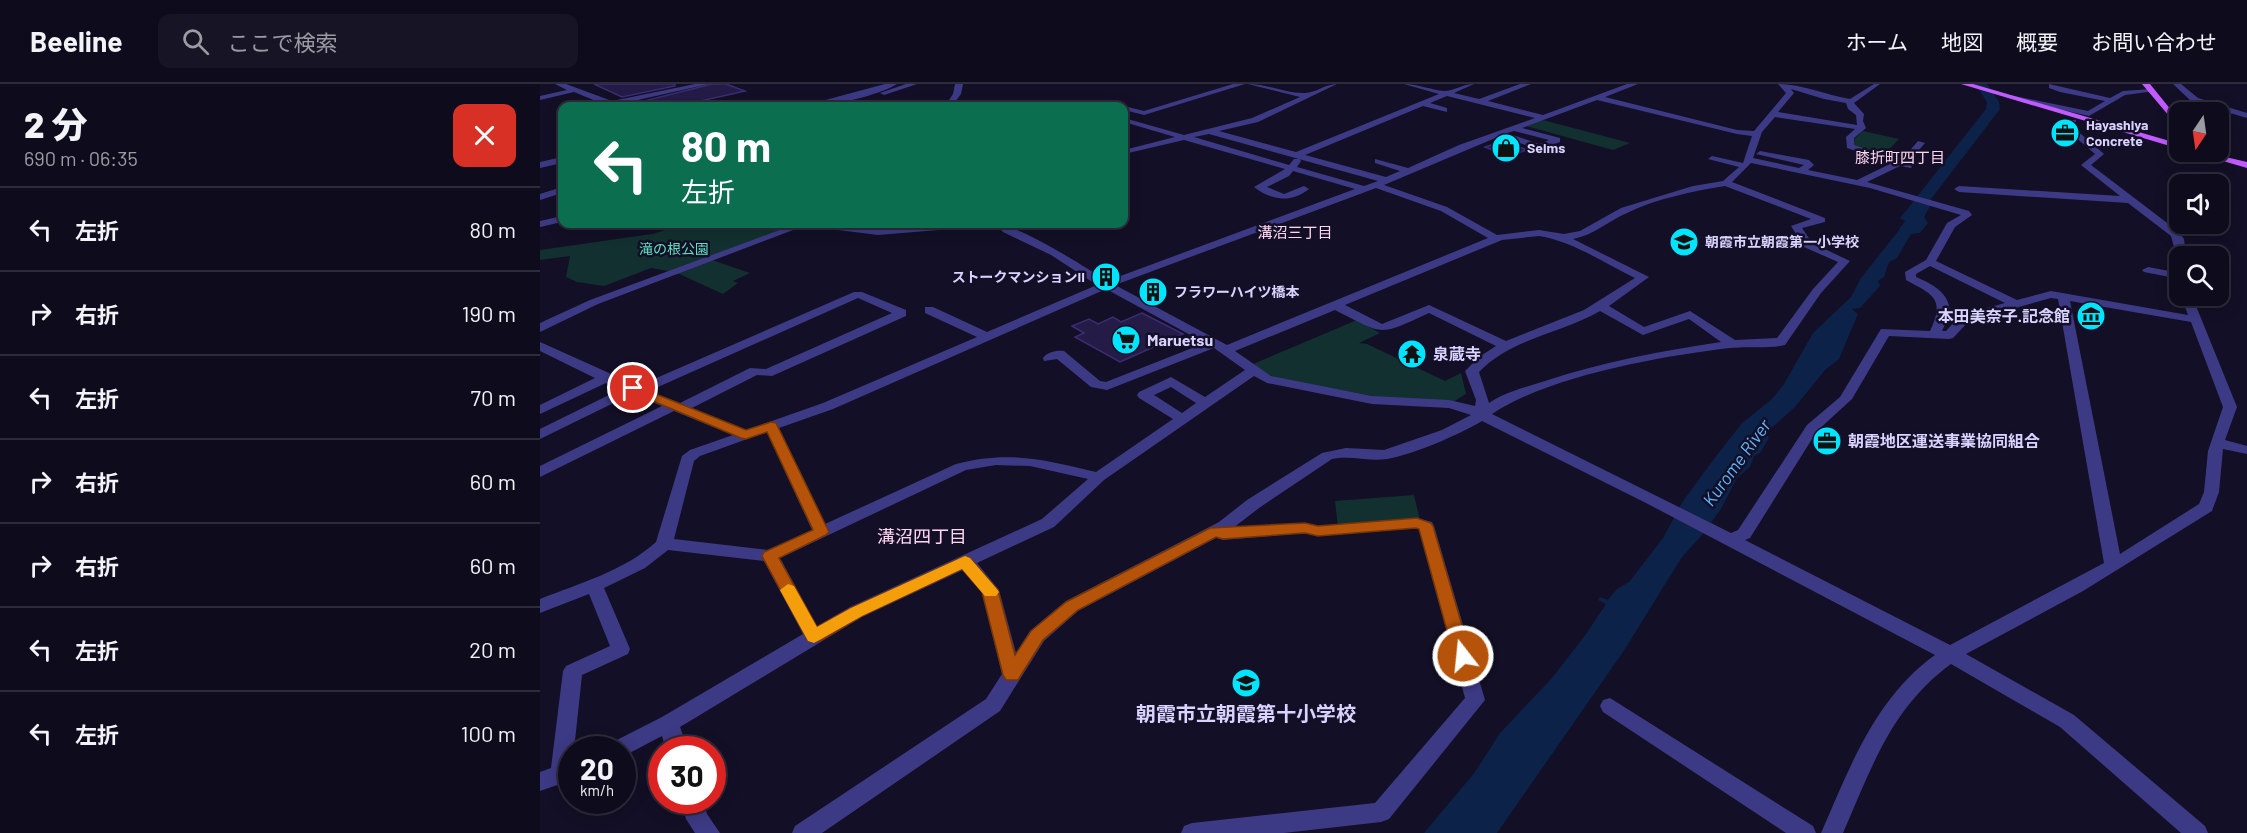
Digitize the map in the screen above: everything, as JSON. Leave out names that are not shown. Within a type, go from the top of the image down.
[{"type":"main road","points":[[1965,84],[2017,96],[2169,144]]},
{"type":"main road","points":[[2149,88],[2169,113]]},
{"type":"street","points":[[559,84],[606,102]]},
{"type":"street","points":[[627,102],[705,84]]},
{"type":"street","points":[[849,102],[892,84]]},
{"type":"street","points":[[833,102],[859,98],[913,84]]},
{"type":"street","points":[[951,102],[957,94],[959,84]]},
{"type":"street","points":[[1128,109],[1144,113],[1241,84]]},
{"type":"street","points":[[1252,84],[1307,96]]},
{"type":"street","points":[[1128,151],[1255,120],[1334,84]]},
{"type":"street","points":[[1408,84],[1544,117]]},
{"type":"street","points":[[1304,189],[1284,198],[1259,187],[1292,167],[1299,156],[1470,84]]},
{"type":"street","points":[[1479,102],[1527,84]]},
{"type":"street","points":[[540,606],[594,585],[645,561],[664,544],[687,459],[695,453],[828,406],[1106,285],[1333,201],[1499,133],[1634,84]]},
{"type":"street","points":[[1783,84],[1824,97],[1851,101],[1877,85],[1874,84]]},
{"type":"street","points":[[1726,183],[1748,160],[1758,134],[1790,93],[1783,84]]},
{"type":"street","points":[[2073,84],[2052,86],[2110,100]]},
{"type":"street","points":[[2177,84],[2195,100],[2247,116]]},
{"type":"street","points":[[851,86],[857,88],[859,98]]},
{"type":"street","points":[[2017,96],[2035,101],[2065,104],[2089,114],[2127,92],[2149,88]]},
{"type":"street","points":[[540,98],[575,90]]},
{"type":"street","points":[[2017,96],[2042,97],[2035,101]]},
{"type":"street","points":[[2017,96],[2018,102],[2075,122],[2070,129],[2100,154],[2087,163],[2087,167],[2175,234],[2179,239],[2180,246]]},
{"type":"street","points":[[854,102],[859,98]]},
{"type":"street","points":[[1598,98],[1737,132],[1758,134]]},
{"type":"street","points":[[1851,101],[1851,107],[1860,114],[1862,128]]},
{"type":"street","points":[[1421,104],[1444,110]]},
{"type":"street","points":[[1409,108],[1431,114]]},
{"type":"street","points":[[1773,114],[1862,128]]},
{"type":"street","points":[[1128,121],[1292,167],[1375,185]]},
{"type":"street","points":[[1499,133],[1539,147],[1557,140],[1514,128]]},
{"type":"street","points":[[1862,128],[1850,137],[1850,146],[1904,164]]},
{"type":"street","points":[[1209,132],[1299,156],[1444,210],[1497,238]]},
{"type":"street","points":[[1858,183],[1904,164],[1921,143]]},
{"type":"street","points":[[1712,159],[1748,160],[1858,183],[1947,206],[1967,216],[1951,225],[1930,262],[1911,272],[1910,278],[1937,292],[1945,305],[1944,314],[1934,335]]},
{"type":"street","points":[[540,165],[558,161]]},
{"type":"street","points":[[1378,161],[1409,171]]},
{"type":"street","points":[[1277,178],[1333,201]]},
{"type":"street","points":[[803,833],[993,705],[1037,636],[1072,606],[1215,531],[1327,456],[1346,452],[1385,455],[1447,433],[1475,419],[1507,398],[1583,373],[1659,355],[1732,344],[1780,342],[1817,291],[1845,261],[1808,245],[1796,226],[1821,220],[1726,183],[1696,188],[1624,210],[1583,234],[1564,237],[1539,233],[1497,238],[1337,306],[1107,386],[1095,384],[1059,354],[1049,358]]},
{"type":"street","points":[[1959,189],[2132,200]]},
{"type":"street","points":[[540,197],[558,191]]},
{"type":"street","points":[[540,224],[558,220]]},
{"type":"street","points":[[540,328],[594,302],[793,228]]},
{"type":"street","points":[[846,228],[878,232],[926,228]]},
{"type":"street","points":[[1004,228],[1054,253],[1106,285],[1221,347],[1267,379],[1372,400],[1449,404],[1481,413],[1660,503],[1953,655],[2067,721],[2197,833]]},
{"type":"street","points":[[1481,413],[1483,400],[1472,371],[1479,363],[1507,346],[1600,306],[1643,277],[1575,245],[1564,237]]},
{"type":"street","points":[[1930,262],[2014,303]]},
{"type":"street","points":[[2148,270],[2169,274]]},
{"type":"street","points":[[540,435],[637,389],[858,294],[902,313],[767,373],[755,371],[540,472]]},
{"type":"street","points":[[1944,314],[1965,318],[2050,294],[2199,320]]},
{"type":"street","points":[[2062,296],[2114,563]]},
{"type":"street","points":[[1337,306],[1380,328],[1387,328],[1429,309],[1507,346]]},
{"type":"street","points":[[1600,306],[1643,330],[1690,315],[1732,344]]},
{"type":"street","points":[[1832,833],[1873,743],[1894,707],[1912,685],[1969,643],[2077,586],[2206,507],[2211,498],[2213,463],[2217,443],[2230,407],[2192,306]]},
{"type":"street","points":[[929,310],[985,336]]},
{"type":"street","points":[[1730,540],[1744,534],[1812,428],[1845,399],[1885,332],[1949,335],[1965,318]]},
{"type":"street","points":[[540,346],[606,378],[746,435]]},
{"type":"street","points":[[636,740],[669,723],[856,612],[1048,523],[1099,477],[1181,417],[1252,370]]},
{"type":"street","points":[[540,410],[606,378]]},
{"type":"street","points":[[1181,417],[1144,395],[1171,381],[1204,402]]},
{"type":"street","points":[[771,426],[821,532]]},
{"type":"street","points":[[2217,443],[2247,450]]},
{"type":"street","points":[[664,544],[770,556],[961,467],[983,459],[1034,462],[1099,477]]},
{"type":"street","points":[[1192,833],[1381,812],[1475,700],[1426,526],[1417,523],[1318,531],[1305,528],[1223,534],[1215,531]]},
{"type":"street","points":[[770,556],[814,637]]},
{"type":"street","points":[[965,561],[990,590],[1012,675]]},
{"type":"street","points":[[568,736],[573,671],[621,649],[594,585]]},
{"type":"street","points":[[1610,706],[1804,833]]},
{"type":"street","points":[[669,723],[673,736]]},
{"type":"street","points":[[540,782],[558,775]]},
{"type":"street","points":[[696,814],[709,833]]},
{"type":"green space","points":[[1543,120],[1630,143],[1613,150],[1526,126]]},
{"type":"green space","points":[[1863,131],[1899,139],[1883,156],[1853,144],[1855,138]]},
{"type":"green space","name":"滝の根公園","points":[[672,228],[791,228],[674,272],[651,268],[604,286],[577,282],[566,277],[570,256],[540,260],[540,250],[652,234]]},
{"type":"green space","points":[[712,260],[750,273],[733,281],[738,283],[723,294],[677,273]]},
{"type":"green space","points":[[1357,320],[1380,333],[1359,343],[1367,344],[1445,381],[1461,373],[1466,394],[1453,402],[1384,398],[1280,379],[1264,373],[1253,364]]},
{"type":"green space","points":[[1414,495],[1420,520],[1338,527],[1335,501]]},
{"type":"water","points":[[1918,196],[1933,201],[1924,217],[1928,223],[1920,233],[1911,234],[1897,258],[1889,262],[1884,277],[1878,281],[1880,286],[1860,308],[1852,309],[1858,314],[1839,359],[1825,370],[1795,407],[1766,433],[1769,438],[1760,453],[1754,456],[1750,467],[1737,478],[1721,509],[1682,557],[1623,652],[1497,833],[1424,833],[1475,772],[1500,733],[1552,678],[1586,634],[1606,604],[1598,600],[1600,597],[1608,600],[1617,589],[1629,582],[1663,538],[1683,501],[1742,423],[1772,399],[1784,384],[1813,333],[1851,297],[1861,278],[1903,225],[1905,221],[1900,218]]},
{"type":"building","points":[[594,84],[675,84],[675,86],[622,97]]},
{"type":"building","points":[[712,84],[726,84],[745,91],[696,102],[640,102]]},
{"type":"building","name":"Seims","points":[[1503,141],[1527,150],[1509,156],[1485,147]]},
{"type":"building","name":"Maruetsu","points":[[1142,313],[1183,334],[1120,362],[1075,337],[1084,333],[1072,326],[1089,319],[1098,324],[1113,317],[1121,322]]},
{"type":"waterway","name":"Kurome River","points":[[1908,229],[1916,218],[1920,203],[1993,109],[1993,102],[1981,84]]},
{"type":"slow traffic","points":[[788,590],[814,637],[856,612],[965,561],[991,592]]},
{"type":"place","name":"Hayashiya Concrete","points":[[2065,133]]},
{"type":"place","name":"Seims","points":[[1506,148]]},
{"type":"place","name":"朝霞市立朝霞第一小学校","points":[[1684,242]]},
{"type":"place","name":"ストークマンションII","points":[[1106,277]]},
{"type":"place","name":"フラワーハイツ橋本","points":[[1153,292]]},
{"type":"place","name":"本田美奈子.記念館","points":[[2091,316]]},
{"type":"place","name":"Maruetsu","points":[[1126,340]]},
{"type":"place","name":"泉蔵寺","points":[[1412,354]]},
{"type":"place","name":"朝霞地区運送事業協同組合","points":[[1827,441]]},
{"type":"place","name":"朝霞市立朝霞第十小学校","points":[[1246,683]]},
{"type":"district","name":"膝折町四丁目","points":[[1900,158]]},
{"type":"district","name":"溝沼三丁目","points":[[1295,233]]},
{"type":"district","name":"溝沼四丁目","points":[[922,537]]},
{"type":"route","points":[[633,388],[746,435],[771,426],[821,532],[770,556],[814,637],[856,612],[965,561],[990,590],[1012,675],[1037,636],[1072,606],[1215,531],[1223,534],[1305,528],[1318,531],[1417,523],[1426,526],[1463,656]]}]
